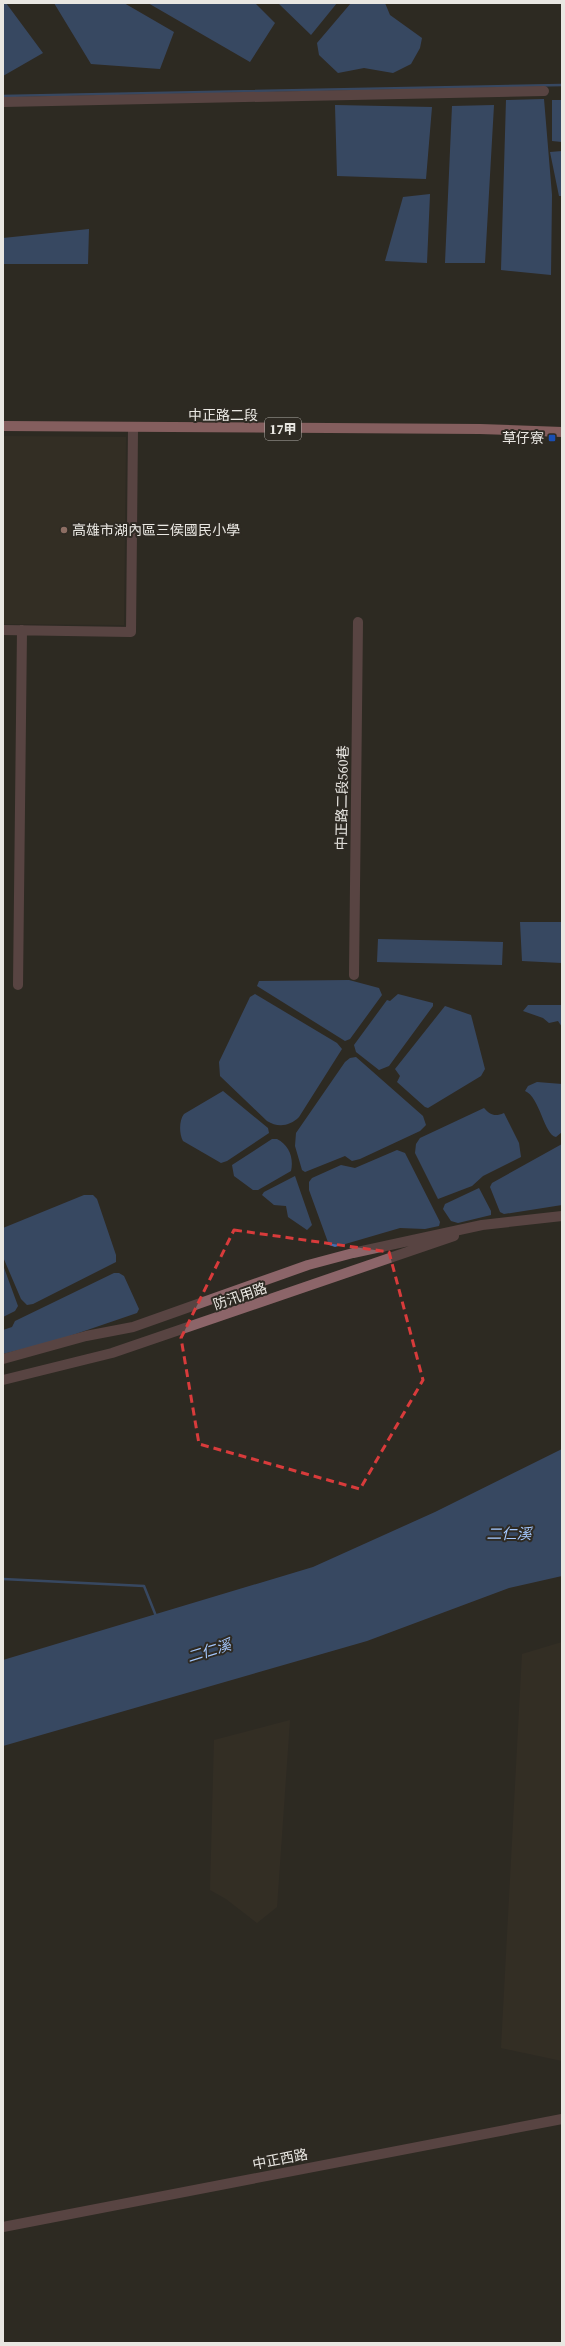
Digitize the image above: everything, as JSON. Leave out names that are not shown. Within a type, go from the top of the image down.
[{"type":"main road","name":"中正路二段","points":[[3,426],[133,429],[480,429],[562,432]]},
{"type":"street","points":[[3,102],[544,91]]},
{"type":"street","points":[[3,630],[131,632],[133,429]]},
{"type":"street","name":"中正路二段560巷","points":[[354,975],[358,622]]},
{"type":"street","points":[[18,986],[22,630]]},
{"type":"street","points":[[3,1359],[86,1336],[133,1327],[308,1265],[392,1243],[482,1225],[562,1216]]},
{"type":"street","name":"防汛用路","points":[[3,1380],[112,1353],[383,1262],[482,1225]]},
{"type":"street","name":"中正西路","points":[[3,2227],[562,2119]]},
{"type":"highlighted area","points":[[234,1230],[389,1252],[423,1380],[360,1489],[199,1444],[181,1338]]},
{"type":"shaded area","name":"高雄市湖內區三侯國民小學","points":[[3,436],[126,437],[124,625],[3,624]]},
{"type":"shaded area","points":[[562,1642],[562,2061],[501,2048],[522,1654]]},
{"type":"shaded area","points":[[290,1720],[277,1907],[257,1923],[226,1899],[210,1890],[214,1740]]},
{"type":"water","points":[[3,3],[6,3],[43,53],[3,76]]},
{"type":"water","points":[[54,3],[124,3],[174,32],[160,69],[91,64]]},
{"type":"water","points":[[148,3],[255,3],[275,23],[250,62]]},
{"type":"water","points":[[278,3],[337,3],[311,35]]},
{"type":"water","points":[[351,3],[385,3],[390,15],[422,38],[420,48],[411,64],[393,73],[364,68],[338,73],[319,55],[317,43]]},
{"type":"water","points":[[544,99],[552,195],[551,275],[501,270],[506,100]]},
{"type":"water","points":[[552,100],[562,100],[562,142],[552,141]]},
{"type":"water","points":[[335,105],[432,107],[426,179],[337,176]]},
{"type":"water","points":[[494,105],[485,263],[445,263],[452,106]]},
{"type":"water","points":[[562,151],[562,196],[559,196],[550,152]]},
{"type":"water","points":[[430,194],[427,263],[385,261],[403,197]]},
{"type":"water","points":[[89,229],[88,264],[3,264],[3,238]]},
{"type":"water","points":[[520,922],[562,922],[562,963],[522,961]]},
{"type":"water","points":[[378,939],[503,942],[502,965],[377,962]]},
{"type":"water","points":[[349,980],[379,988],[382,995],[350,1039],[345,1041],[257,986],[259,981]]},
{"type":"water","points":[[255,994],[337,1043],[342,1049],[299,1117],[284,1125],[275,1125],[267,1121],[220,1076],[219,1062],[250,997]]},
{"type":"water","points":[[398,994],[433,1003],[433,1006],[389,1066],[379,1070],[356,1052],[354,1045],[387,1000],[390,1001]]},
{"type":"water","points":[[528,1005],[562,1005],[562,1027],[558,1021],[549,1023],[543,1018],[523,1011]]},
{"type":"water","points":[[445,1006],[471,1015],[485,1069],[481,1076],[428,1108],[397,1082],[400,1076],[395,1069]]},
{"type":"water","points":[[356,1057],[423,1116],[426,1125],[420,1131],[360,1159],[352,1161],[345,1156],[305,1172],[302,1170],[295,1146],[296,1133],[345,1062],[350,1058]]},
{"type":"water","points":[[537,1082],[562,1084],[562,1132],[556,1137],[548,1130],[534,1100],[525,1091],[528,1086]]},
{"type":"water","points":[[223,1091],[268,1128],[269,1133],[227,1161],[221,1163],[183,1141],[180,1127],[184,1114]]},
{"type":"water","points":[[484,1108],[493,1115],[504,1113],[519,1143],[521,1157],[483,1176],[472,1186],[438,1199],[415,1153],[416,1144],[420,1138]]},
{"type":"water","points":[[272,1139],[277,1139],[285,1145],[290,1152],[292,1161],[291,1171],[258,1190],[253,1190],[234,1176],[232,1165]]},
{"type":"water","points":[[562,1144],[562,1205],[504,1214],[500,1212],[490,1187],[492,1183]]},
{"type":"water","points":[[397,1150],[405,1153],[440,1222],[439,1226],[425,1229],[400,1228],[335,1247],[329,1245],[309,1190],[309,1182],[312,1178],[341,1165],[355,1168]]},
{"type":"water","points":[[295,1176],[312,1225],[307,1230],[288,1217],[286,1206],[274,1205],[262,1195],[264,1192]]},
{"type":"water","points":[[479,1188],[491,1211],[491,1215],[458,1223],[451,1221],[443,1209],[445,1204]]},
{"type":"water","points":[[84,1195],[93,1195],[97,1199],[116,1255],[116,1262],[33,1304],[27,1305],[21,1299],[3,1257],[3,1228]]},
{"type":"water","points":[[3,1265],[18,1306],[15,1311],[3,1317]]},
{"type":"water","points":[[114,1273],[119,1273],[124,1276],[139,1309],[137,1313],[58,1340],[3,1354],[3,1330],[12,1327],[15,1321]]},
{"type":"water","name":"二仁溪","points":[[562,1449],[562,1576],[509,1588],[367,1641],[3,1746],[3,1660],[313,1567],[435,1512]]},
{"type":"waterway","points":[[3,96],[562,85]]},
{"type":"waterway","points":[[3,1579],[144,1586],[156,1616]]},
{"type":"place","name":"草仔寮","points":[[552,438]]},
{"type":"place","name":"高雄市湖內區三侯國民小學","points":[[64,530]]}]
